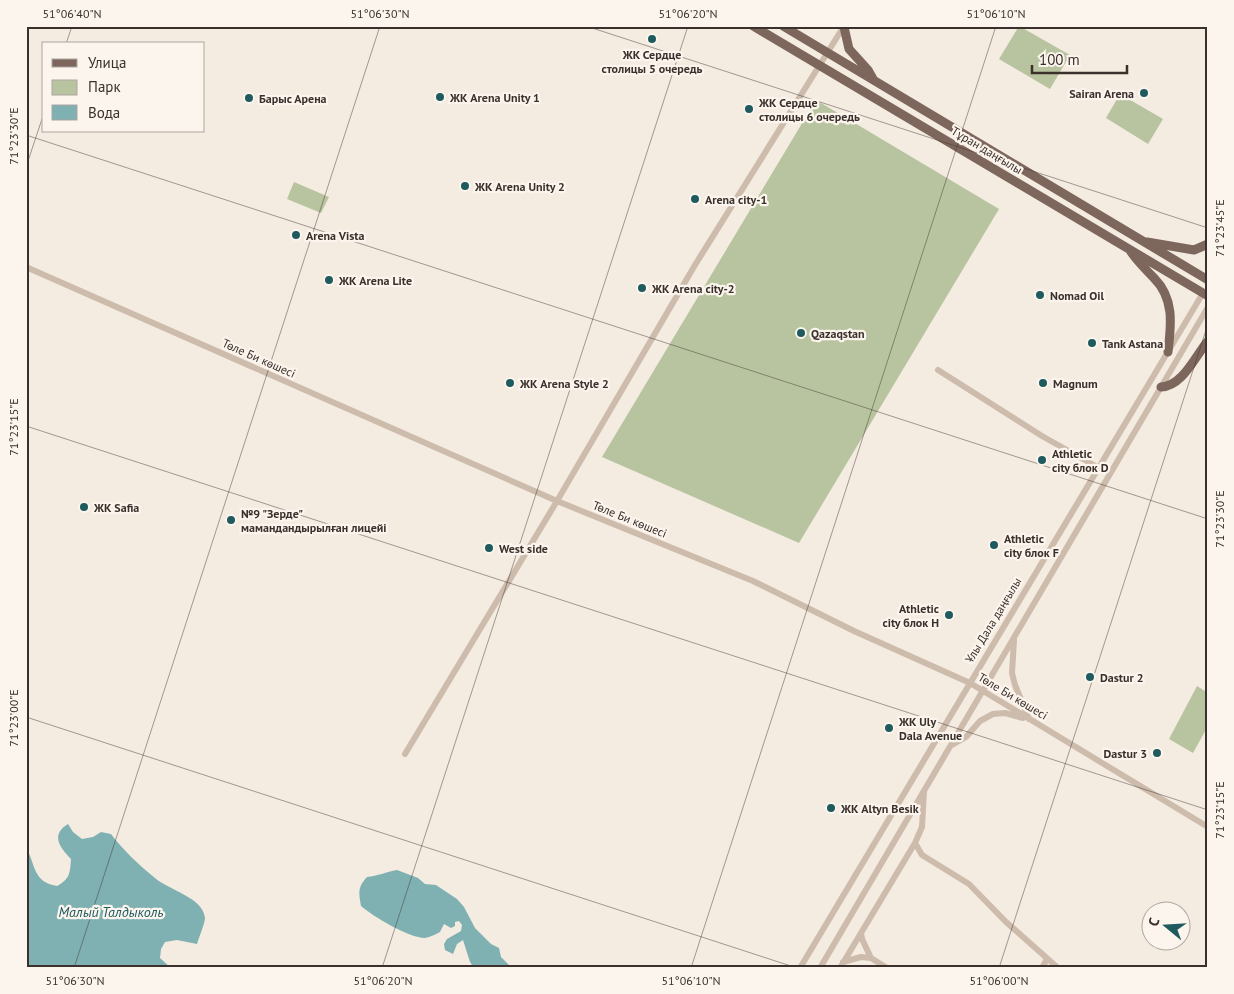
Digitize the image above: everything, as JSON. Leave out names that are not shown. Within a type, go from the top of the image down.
[{"type":"main road","name":"Тұран даңғылы","points":[[753,26],[1129,249],[1206,292]]},
{"type":"main road","name":"Тұран даңғылы","points":[[783,26],[1208,280]]},
{"type":"main road","points":[[844,26],[849,49],[868,70],[875,82]]},
{"type":"main road","points":[[1142,241],[1194,250],[1208,244]]},
{"type":"main road","points":[[1129,249],[1139,264],[1155,279],[1168,299],[1172,321],[1168,352]]},
{"type":"main road","points":[[1161,386],[1173,383],[1180,378],[1208,341]]},
{"type":"street","points":[[405,754],[557,501],[695,265],[821,66],[844,26]]},
{"type":"street","name":"Төле Би көшесі","points":[[26,267],[557,501],[753,581],[854,631],[970,683],[1208,828]]},
{"type":"street","name":"Ұлы Дала даңғылы","points":[[800,968],[1168,352],[1206,292]]},
{"type":"street","points":[[820,968],[1208,307]]},
{"type":"street","points":[[938,370],[1042,436],[1099,468]]},
{"type":"street","points":[[1014,637],[1012,674],[1014,685],[1029,720]]},
{"type":"street","points":[[951,745],[966,737],[980,721],[993,714],[1005,713],[1029,720]]},
{"type":"street","points":[[842,965],[915,843],[922,827],[924,790]]},
{"type":"street","points":[[915,843],[922,855],[969,884],[1006,922],[1058,968]]},
{"type":"street","points":[[861,933],[871,958]]},
{"type":"street","points":[[842,965],[861,957],[871,958],[887,968]]},
{"type":"street","points":[[1042,968],[1047,959]]},
{"type":"green space","points":[[1019,26],[1070,55],[1050,89],[999,59]]},
{"type":"green space","points":[[1120,94],[1163,119],[1148,144],[1106,118]]},
{"type":"green space","name":"Qazaqstan","points":[[816,100],[999,209],[799,543],[602,457]]},
{"type":"green space","points":[[294,182],[329,197],[321,213],[287,199]]},
{"type":"green space","points":[[1197,686],[1208,693],[1208,726],[1193,753],[1169,739]]},
{"type":"water","name":"Малый Талдыколь","points":[[68,824],[73,832],[82,839],[93,837],[101,832],[111,834],[137,863],[161,882],[192,899],[203,911],[205,920],[197,944],[177,940],[165,942],[161,949],[160,958],[171,968],[26,968],[26,847],[39,877],[49,884],[57,886],[67,878],[70,868],[71,859],[60,846],[58,837],[59,833]]},
{"type":"water","points":[[397,870],[418,878],[425,884],[436,885],[457,899],[464,907],[475,928],[491,944],[499,948],[501,957],[512,968],[474,968],[470,962],[463,940],[457,944],[453,954],[445,950],[444,944],[447,939],[461,931],[462,925],[459,921],[455,922],[455,926],[451,928],[444,924],[440,932],[431,936],[425,938],[418,937],[392,926],[361,906],[359,891],[367,877]]},
{"type":"place","name":"ЖК Сердце столицы 5 очередь","points":[[652,39]]},
{"type":"place","name":"Sairan Arena","points":[[1144,93]]},
{"type":"place","name":"ЖК Arena Unity 1","points":[[440,97]]},
{"type":"place","name":"Барыс Арена","points":[[249,98]]},
{"type":"place","name":"ЖК Сердце столицы 6 очередь","points":[[749,109]]},
{"type":"place","name":"ЖК Arena Unity 2","points":[[465,186]]},
{"type":"place","name":"Arena city-1","points":[[695,199]]},
{"type":"place","name":"Arena Vista","points":[[296,235]]},
{"type":"place","name":"ЖК Arena Lite","points":[[329,280]]},
{"type":"place","name":"ЖК Arena city-2","points":[[642,288]]},
{"type":"place","name":"Nomad Oil","points":[[1040,295]]},
{"type":"place","name":"Qazaqstan","points":[[801,333]]},
{"type":"place","name":"Tank Astana","points":[[1092,343]]},
{"type":"place","name":"ЖК Arena Style 2","points":[[510,383]]},
{"type":"place","name":"Magnum","points":[[1043,383]]},
{"type":"place","name":"Athletic city блок D","points":[[1042,460]]},
{"type":"place","name":"ЖК Safia","points":[[84,507]]},
{"type":"place","name":"№9 \"Зерде\" мамандандырылған лицейі","points":[[231,520]]},
{"type":"place","name":"Athletic city блок F","points":[[994,545]]},
{"type":"place","name":"West side","points":[[489,548]]},
{"type":"place","name":"Athletic city блок H","points":[[949,615]]},
{"type":"place","name":"Dastur 2","points":[[1090,677]]},
{"type":"place","name":"ЖК Uly Dala Avenue","points":[[889,728]]},
{"type":"place","name":"Dastur 3","points":[[1157,753]]},
{"type":"place","name":"ЖК Altyn Besik","points":[[831,808]]}]
